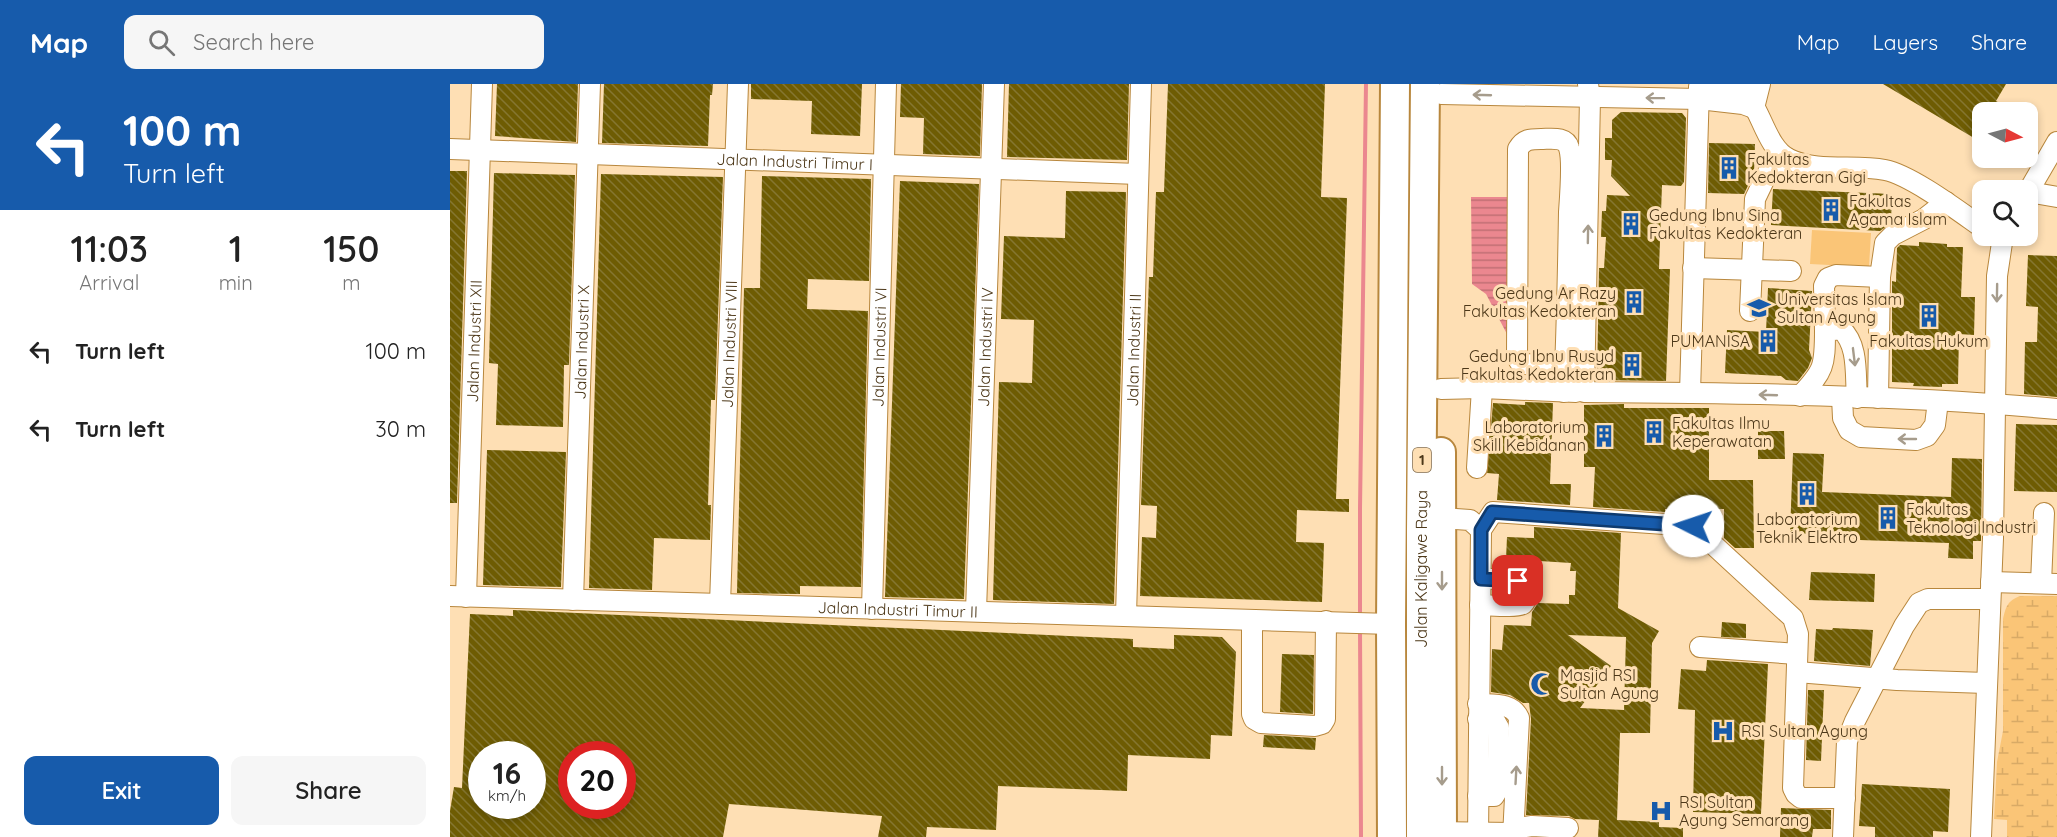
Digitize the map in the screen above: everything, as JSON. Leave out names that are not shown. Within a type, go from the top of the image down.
[{"type":"highway","points":[[1420,89],[1441,388],[1431,527]]},
{"type":"highway","points":[[1392,837],[1386,623],[1420,89]]},
{"type":"highway","name":"Jalan Kaligawe Raya","points":[[1420,89],[1431,527],[1427,835]]},
{"type":"lane","name":"Jalan Industri XII","points":[[458,597],[482,84]]},
{"type":"lane","name":"Jalan Industri X","points":[[573,600],[590,84]]},
{"type":"lane","name":"Jalan Industri VIII","points":[[720,604],[738,84]]},
{"type":"lane","name":"Jalan Industri VI","points":[[872,609],[886,84]]},
{"type":"lane","name":"Jalan Industri IV","points":[[976,612],[994,84]]},
{"type":"lane","name":"Jalan Industri II","points":[[1126,616],[1141,84]]},
{"type":"lane","points":[[1754,108],[1760,84]]},
{"type":"lane","points":[[1420,89],[1589,91],[1736,87],[1748,95],[1774,146],[1787,159],[1804,165],[1884,170],[1899,174],[1972,220]]},
{"type":"lane","points":[[1690,393],[1701,89]]},
{"type":"lane","points":[[1584,392],[1577,311],[1580,181],[1589,91]]},
{"type":"lane","points":[[1565,366],[1524,364],[1516,356],[1518,149],[1522,142],[1528,139],[1565,141],[1580,181]]},
{"type":"lane","points":[[2035,180],[2057,142]]},
{"type":"lane","name":"Jalan Industri Timur I","points":[[450,149],[1138,174]]},
{"type":"lane","points":[[1750,310],[1755,199],[1767,174],[1787,159]]},
{"type":"lane","points":[[2038,194],[2057,197]]},
{"type":"lane","points":[[1878,398],[1880,277],[1885,243],[1893,235],[1924,219],[1946,202]]},
{"type":"lane","points":[[1981,837],[1990,591],[1998,246]]},
{"type":"lane","points":[[1693,268],[1791,271]]},
{"type":"lane","points":[[1800,396],[1819,376],[1826,357],[1824,286],[1828,278],[1836,275],[1880,277]]},
{"type":"lane","points":[[1564,392],[1565,366],[1577,311]]},
{"type":"lane","points":[[1825,332],[1841,329],[1849,336],[1854,350],[1850,397],[1843,418],[1849,430],[1861,437],[1916,440],[1928,436],[1935,425],[1938,400]]},
{"type":"lane","points":[[1441,388],[1850,397],[1994,403],[2057,409]]},
{"type":"lane","points":[[1477,468],[1482,388]]},
{"type":"lane","points":[[1478,835],[1481,530],[1492,512],[1693,526],[1793,618],[1798,633],[1793,788],[1801,798],[1845,798]]},
{"type":"lane","points":[[1843,837],[1847,741],[1904,626],[1919,603],[1928,599],[2049,584],[2044,513]]},
{"type":"lane","points":[[1431,527],[1470,520],[1481,530]]},
{"type":"lane","points":[[1480,605],[1517,606],[1523,604],[1527,599],[1528,590],[1525,584],[1518,581],[1481,579]]},
{"type":"lane","name":"Jalan Industri Timur II","points":[[458,597],[1386,623]]},
{"type":"lane","points":[[1252,620],[1252,714],[1254,719],[1261,723],[1315,726],[1322,724],[1325,719],[1326,621]]},
{"type":"lane","points":[[1700,647],[1897,680],[1986,683]]},
{"type":"lane","points":[[1478,712],[1508,706],[1519,718],[1513,835]]},
{"type":"lane","points":[[1427,835],[1513,835],[1525,827],[1532,826],[1568,828]]},
{"type":"green space","points":[[1812,230],[1871,233],[1869,267],[1810,264]]},
{"type":"green space","points":[[2020,596],[2057,596],[2057,837],[2007,837],[2007,820],[1994,819],[1997,762],[2003,731],[2003,619],[2008,605]]},
{"type":"shaded area","points":[[1471,197],[1509,197],[1508,336],[1486,294],[1472,284]]},
{"type":"building","points":[[497,84],[578,84],[576,142],[495,136]]},
{"type":"building","points":[[604,84],[713,84],[712,95],[710,95],[708,146],[602,143]]},
{"type":"building","points":[[751,84],[862,84],[860,136],[811,134],[812,101],[751,99]]},
{"type":"building","points":[[901,84],[982,84],[980,156],[923,154],[924,118],[900,117]]},
{"type":"building","points":[[1009,84],[1129,84],[1127,160],[1007,157]]},
{"type":"building","points":[[1168,84],[1325,84],[1321,197],[1347,198],[1336,499],[1349,499],[1349,512],[1297,510],[1296,542],[1324,543],[1322,602],[1140,596],[1142,537],[1156,538],[1157,506],[1141,505],[1149,277],[1153,277],[1156,192],[1164,192]]},
{"type":"building","points":[[1883,84],[2006,84],[1996,101],[1998,102],[1972,102],[1972,137]]},
{"type":"building","points":[[1621,112],[1682,113],[1686,118],[1684,182],[1681,186],[1662,185],[1659,269],[1670,269],[1666,381],[1597,380],[1599,268],[1604,268],[1606,237],[1601,237],[1602,211],[1606,211],[1607,195],[1630,196],[1611,176],[1612,160],[1605,160],[1605,138],[1612,138],[1612,120]]},
{"type":"building","name":"Fakultas Kedokteran Gigi","points":[[1709,143],[1755,144],[1754,173],[1744,194],[1708,193]]},
{"type":"building","points":[[450,171],[467,171],[457,503],[450,503]]},
{"type":"building","points":[[494,173],[575,175],[569,365],[564,365],[563,427],[496,425],[498,364],[489,363]]},
{"type":"building","points":[[601,174],[723,177],[715,400],[711,400],[708,505],[711,505],[710,540],[654,538],[652,590],[589,588]]},
{"type":"building","points":[[762,176],[871,179],[869,281],[808,279],[807,309],[868,311],[861,587],[800,586],[800,594],[737,593],[744,288],[760,288]]},
{"type":"building","points":[[900,181],[979,184],[964,599],[885,597]]},
{"type":"building","name":"Fakultas Agama Islam","points":[[1773,189],[1892,194],[1891,223],[1880,231],[1771,225]]},
{"type":"building","points":[[1066,191],[1126,192],[1114,604],[993,600],[999,382],[1032,383],[1034,320],[1001,319],[1004,236],[1065,238]]},
{"type":"building","name":"Fakultas Hukum","points":[[1919,242],[1947,244],[1947,247],[1963,247],[1961,297],[1975,297],[1974,335],[1959,334],[1958,384],[1942,384],[1942,387],[1913,386],[1914,383],[1892,382],[1892,281],[1896,282],[1897,248],[1900,245],[1919,246]]},
{"type":"building","points":[[2028,255],[2057,256],[2057,397],[2024,394],[2025,342],[2037,342],[2038,307],[2026,306]]},
{"type":"building","name":"PUMANISA","points":[[1768,288],[1812,291],[1809,350],[1812,358],[1798,381],[1786,380],[1781,376],[1725,373],[1727,330],[1766,332]]},
{"type":"building","points":[[1525,402],[1553,403],[1550,484],[1571,484],[1570,505],[1497,500],[1499,474],[1487,473],[1493,403],[1525,405]]},
{"type":"building","points":[[1624,404],[1624,408],[1709,408],[1709,480],[1753,480],[1754,548],[1735,548],[1724,538],[1724,509],[1665,509],[1665,512],[1593,507],[1595,467],[1584,467],[1584,405]]},
{"type":"building","points":[[2016,424],[2057,425],[2057,492],[2014,491]]},
{"type":"building","points":[[1758,431],[1784,431],[1785,459],[1758,459]]},
{"type":"building","points":[[487,450],[566,452],[561,587],[483,585]]},
{"type":"building","points":[[1793,453],[1824,454],[1822,492],[1951,497],[1952,458],[1982,459],[1981,541],[1973,541],[1973,559],[1948,558],[1949,543],[1830,539],[1830,535],[1790,533]]},
{"type":"building","points":[[1534,527],[1621,533],[1618,608],[1659,631],[1652,643],[1650,733],[1620,733],[1617,820],[1659,822],[1659,827],[1683,828],[1683,837],[1598,837],[1599,820],[1575,819],[1569,816],[1526,815],[1531,719],[1529,703],[1523,703],[1510,695],[1491,692],[1492,649],[1502,650],[1504,625],[1531,626],[1532,612],[1538,603],[1569,604],[1569,595],[1575,595],[1576,571],[1570,571],[1571,563],[1506,559],[1507,537],[1534,538]],"holes":[[[1568,635],[1626,637],[1624,710],[1580,708],[1611,666]]]},
{"type":"building","points":[[1811,572],[1875,574],[1874,602],[1809,600]]},
{"type":"building","points":[[513,610],[1133,639],[1133,647],[1174,649],[1174,635],[1222,637],[1236,652],[1232,736],[1211,735],[1210,759],[1128,755],[1127,791],[998,786],[996,830],[927,827],[926,837],[878,837],[882,816],[729,804],[723,837],[450,837],[450,811],[454,787],[462,788],[470,614],[513,616]]},
{"type":"building","points":[[1722,622],[1746,624],[1746,638],[1721,637]]},
{"type":"building","points":[[1833,628],[1873,630],[1870,666],[1814,661],[1816,629],[1832,630]]},
{"type":"building","points":[[1282,654],[1314,655],[1313,714],[1280,712]]},
{"type":"building","points":[[1707,660],[1768,664],[1761,814],[1693,812],[1695,710],[1678,709],[1681,669],[1706,671]]},
{"type":"building","points":[[1808,690],[1824,690],[1821,761],[1806,760]]},
{"type":"building","points":[[1264,735],[1316,738],[1315,750],[1263,747]]},
{"type":"building","points":[[1862,784],[1950,789],[1948,832],[1933,831],[1933,837],[1875,837],[1875,827],[1859,826]]},
{"type":"building","points":[[1781,808],[1831,810],[1831,829],[1813,829],[1812,837],[1780,837]]},
{"type":"waterway","points":[[1360,617],[1366,84]]},
{"type":"waterway","points":[[1360,628],[1361,837]]},
{"type":"place","name":"Fakultas Kedokteran Gigi","points":[[1729,168]]},
{"type":"place","name":"Fakultas Agama Islam","points":[[1831,210]]},
{"type":"place","name":"Gedung Ibnu Sina Fakultas Kedokteran","points":[[1631,224]]},
{"type":"place","name":"Gedung Ar Razy Fakultas Kedokteran","points":[[1634,302]]},
{"type":"place","name":"Universitas Islam Sultan Agung","points":[[1759,308]]},
{"type":"place","name":"Fakultas Hukum","points":[[1929,316]]},
{"type":"place","name":"PUMANISA","points":[[1768,341]]},
{"type":"place","name":"Gedung Ibnu Rusyd Fakultas Kedokteran","points":[[1632,365]]},
{"type":"place","name":"Fakultas Ilmu Keperawatan","points":[[1654,432]]},
{"type":"place","name":"Laboratorium Skill Kebidanan","points":[[1604,436]]},
{"type":"place","name":"Laboratorium Teknik Elektro","points":[[1807,494]]},
{"type":"place","name":"Fakultas Teknologi Industri","points":[[1888,518]]},
{"type":"place","name":"Masjid RSI Sultan Agung","points":[[1542,684]]},
{"type":"place","name":"RSI Sultan Agung","points":[[1723,731]]},
{"type":"place","name":"RSI Sultan Agung Semarang","points":[[1661,811]]},
{"type":"route","points":[[1518,581],[1481,579],[1481,530],[1492,512],[1693,526]]}]
